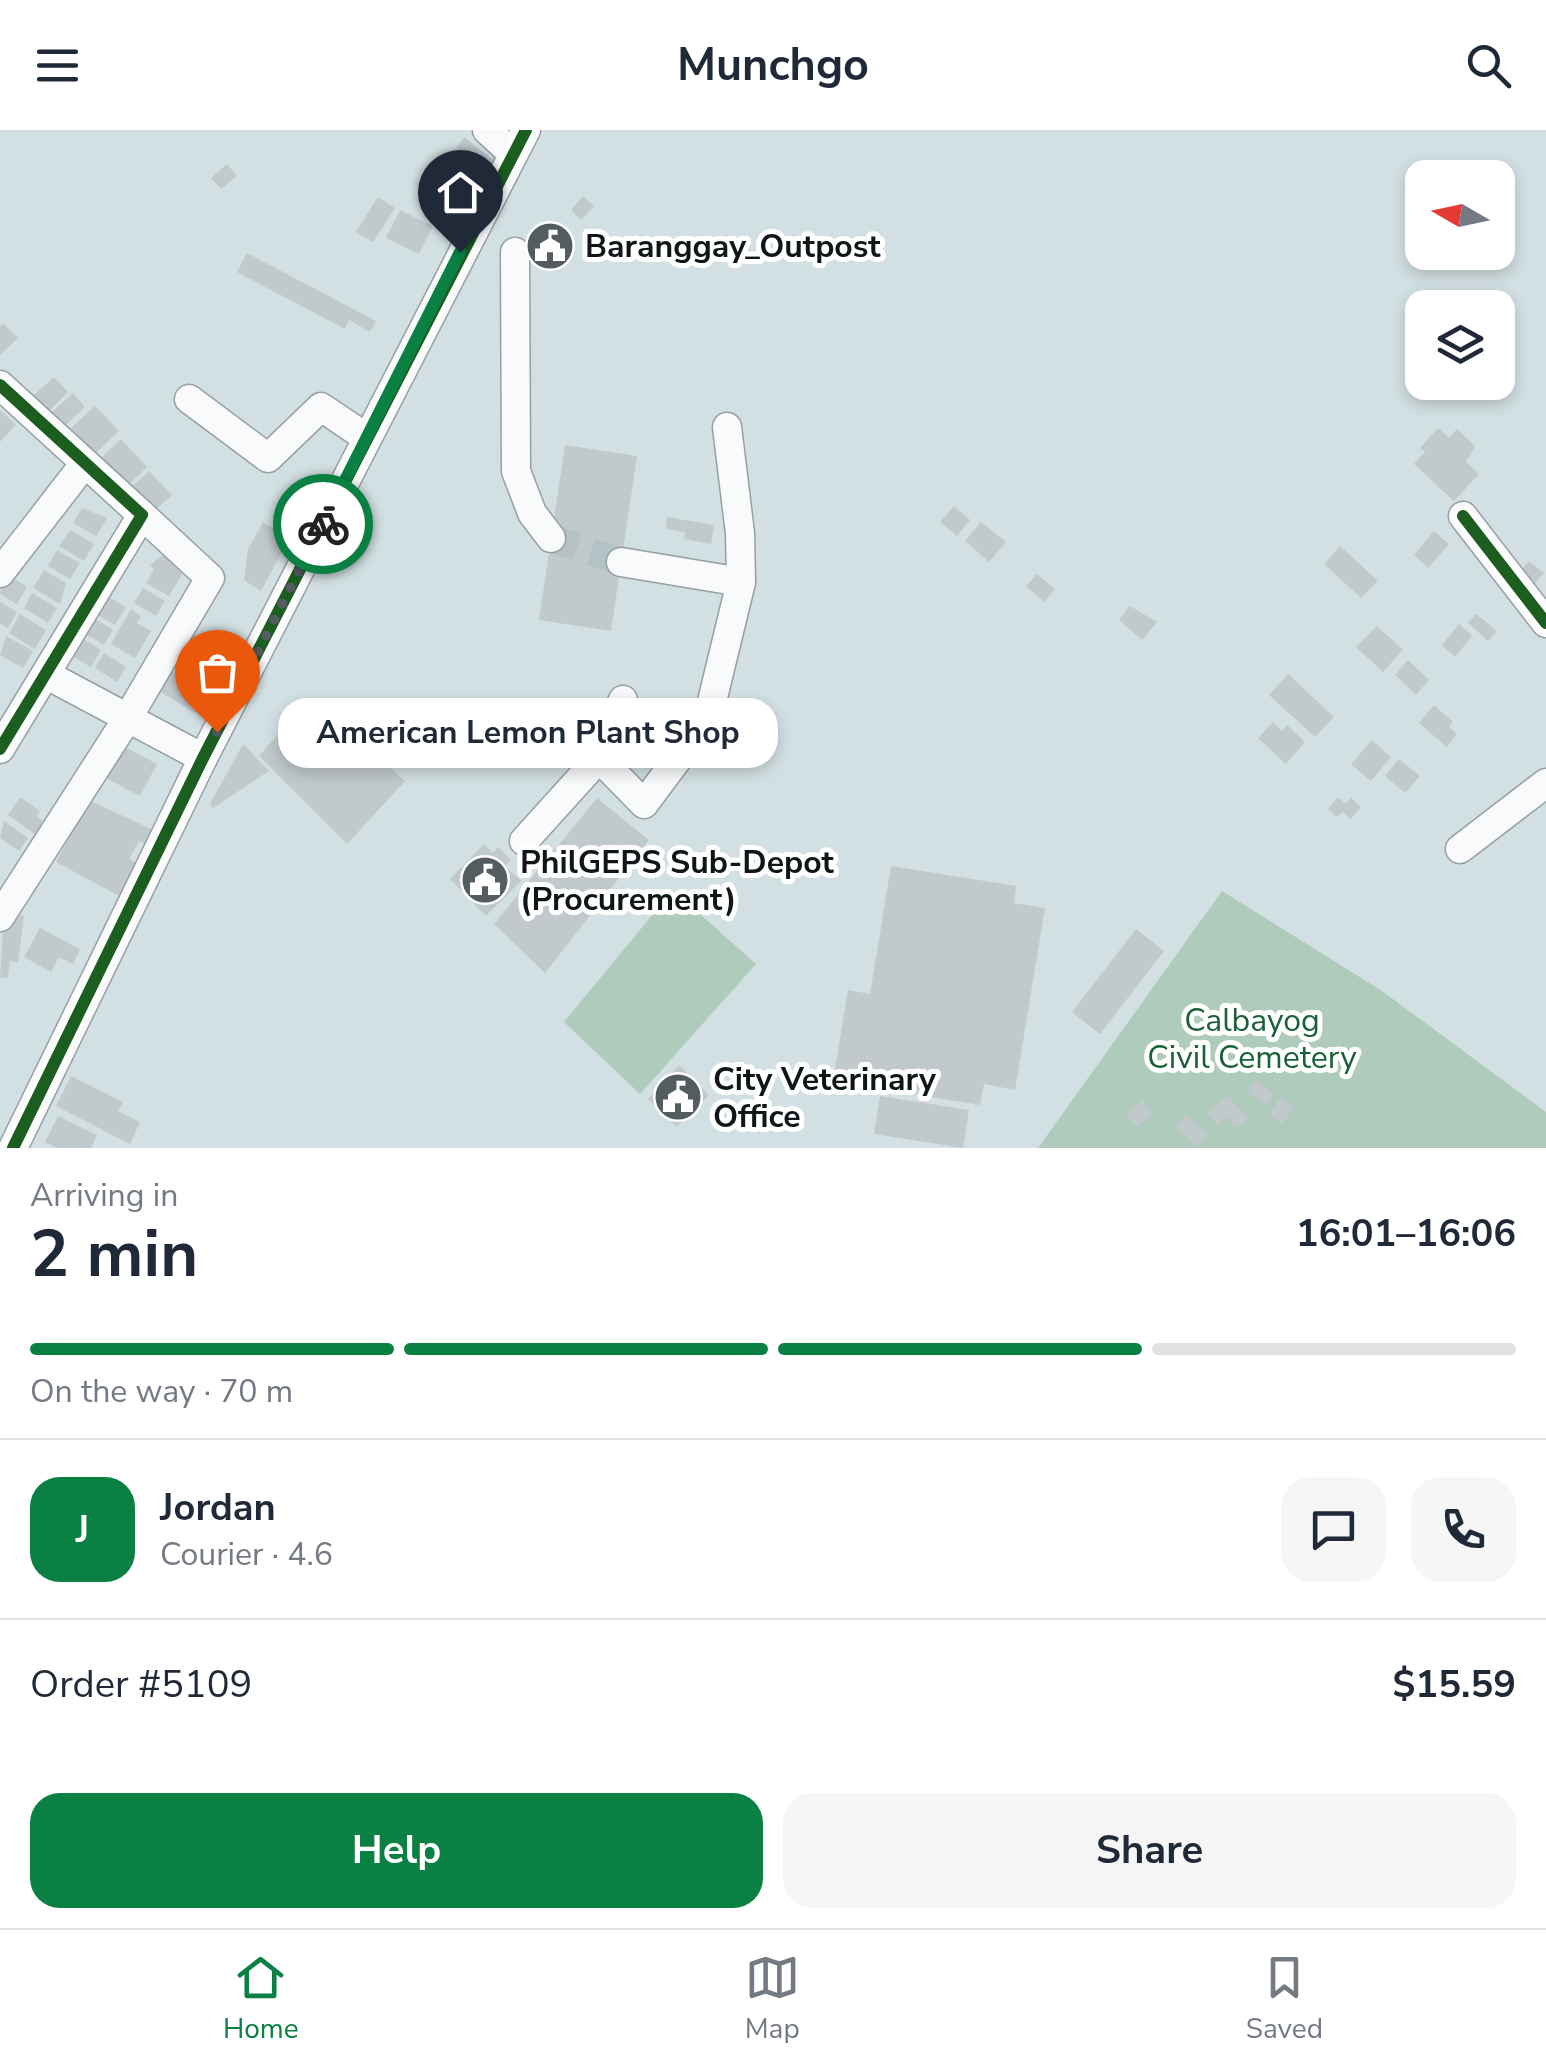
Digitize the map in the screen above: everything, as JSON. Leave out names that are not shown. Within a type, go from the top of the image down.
[{"type":"street","points":[[14,1148],[203,758],[519,142],[487,130]]},
{"type":"street","points":[[514,252],[516,471],[532,514],[551,538]]},
{"type":"street","points":[[0,385],[210,578],[127,719],[0,917]]},
{"type":"street","points":[[188,399],[268,458],[321,408],[367,438]]},
{"type":"street","points":[[600,758],[644,804],[708,718],[741,582],[740,533],[727,427]]},
{"type":"street","points":[[0,572],[85,463]]},
{"type":"street","points":[[0,749],[142,515]]},
{"type":"street","points":[[1462,516],[1546,623]]},
{"type":"street","points":[[621,562],[741,582]]},
{"type":"street","points":[[47,675],[203,758]]},
{"type":"street","points":[[524,841],[600,758],[622,700]]},
{"type":"street","points":[[1460,849],[1546,784]]},
{"type":"green space","points":[[673,890],[756,964],[640,1094],[564,1022]]},
{"type":"green space","name":"Calbayog Civil Cemetery","points":[[1222,891],[1382,991],[1546,1112],[1546,1148],[1038,1148]]},
{"type":"building","points":[[464,137],[496,162],[488,172],[456,148]]},
{"type":"building","points":[[227,164],[237,176],[221,189],[211,178]]},
{"type":"building","points":[[583,196],[594,206],[581,220],[571,210]]},
{"type":"building","points":[[378,197],[395,208],[373,242],[356,232]]},
{"type":"building","points":[[400,210],[433,226],[419,254],[386,238]]},
{"type":"building","name":"Baranggay_Outpost","points":[[540,226],[572,252],[562,267],[527,240]]},
{"type":"building","points":[[247,253],[376,321],[370,332],[349,320],[345,329],[237,272]]},
{"type":"building","points":[[3,323],[18,338],[0,355],[0,326]]},
{"type":"building","points":[[54,377],[68,392],[47,413],[24,404]]},
{"type":"building","points":[[73,393],[85,407],[65,426],[52,412]]},
{"type":"building","points":[[95,406],[119,431],[95,454],[71,428]]},
{"type":"building","points":[[0,410],[16,425],[0,442]]},
{"type":"building","points":[[1438,428],[1449,438],[1457,429],[1475,446],[1466,462],[1479,474],[1454,501],[1414,464],[1425,452],[1420,448]]},
{"type":"building","points":[[121,439],[147,467],[122,491],[96,463]]},
{"type":"building","points":[[565,445],[637,456],[611,631],[539,620]]},
{"type":"building","points":[[149,471],[172,495],[152,513],[127,491]]},
{"type":"building","points":[[954,506],[970,520],[957,536],[940,522]]},
{"type":"building","points":[[82,508],[107,518],[96,536],[73,523]]},
{"type":"building","points":[[667,517],[714,525],[711,544],[684,539],[685,532],[666,529]]},
{"type":"building","points":[[263,522],[289,539],[261,591],[244,580],[248,549]]},
{"type":"building","points":[[981,522],[1006,542],[989,562],[965,541]]},
{"type":"building","points":[[70,530],[94,544],[84,561],[59,546]]},
{"type":"building","points":[[1434,531],[1449,544],[1428,568],[1414,555]]},
{"type":"building","points":[[1340,546],[1378,581],[1361,598],[1324,564]]},
{"type":"building","points":[[57,550],[80,563],[70,579],[48,566]]},
{"type":"building","points":[[164,554],[182,574],[169,596],[146,583],[154,570],[150,565]]},
{"type":"building","points":[[1529,561],[1544,573],[1531,588],[1517,576]]},
{"type":"building","points":[[44,570],[66,583],[60,604],[33,588]]},
{"type":"building","points":[[3,572],[27,587],[17,604],[0,594]]},
{"type":"building","points":[[1037,574],[1055,589],[1044,602],[1026,586]]},
{"type":"building","points":[[143,588],[165,601],[156,616],[134,603]]},
{"type":"building","points":[[32,593],[57,608],[48,623],[24,608]]},
{"type":"building","points":[[103,594],[126,607],[115,625],[92,612]]},
{"type":"building","points":[[0,602],[17,612],[8,628],[0,624]]},
{"type":"building","points":[[1130,606],[1157,622],[1142,640],[1119,620]]},
{"type":"building","points":[[131,609],[141,616],[137,623],[151,631],[135,658],[111,644]]},
{"type":"building","points":[[20,614],[46,630],[35,649],[9,633]]},
{"type":"building","points":[[1476,614],[1497,631],[1488,641],[1468,623]]},
{"type":"building","points":[[91,616],[113,630],[104,645],[82,632]]},
{"type":"building","points":[[1459,624],[1472,636],[1455,657],[1442,645]]},
{"type":"building","points":[[1377,626],[1403,650],[1383,672],[1356,647]]},
{"type":"building","points":[[75,634],[101,650],[91,667],[64,652]]},
{"type":"building","points":[[6,636],[33,651],[23,668],[0,655]]},
{"type":"building","points":[[104,653],[126,667],[117,682],[95,668]]},
{"type":"building","points":[[1408,660],[1429,680],[1416,695],[1395,675]]},
{"type":"building","points":[[171,671],[221,700],[209,721],[159,691]]},
{"type":"building","points":[[1288,674],[1334,717],[1315,737],[1269,695]]},
{"type":"building","points":[[310,698],[405,781],[347,844],[259,756]]},
{"type":"building","points":[[1434,705],[1453,722],[1449,727],[1457,734],[1447,747],[1419,723]]},
{"type":"building","points":[[1273,722],[1282,731],[1287,725],[1305,742],[1286,764],[1258,738]]},
{"type":"building","points":[[1372,740],[1391,757],[1371,781],[1351,764]]},
{"type":"building","points":[[243,744],[269,771],[213,808],[210,804]]},
{"type":"building","points":[[123,746],[157,764],[140,796],[106,778]]},
{"type":"building","points":[[1399,759],[1420,776],[1405,793],[1385,776]]},
{"type":"building","points":[[20,797],[40,811],[36,816],[45,822],[36,835],[8,815]]},
{"type":"building","points":[[1338,797],[1346,804],[1351,798],[1361,807],[1351,819],[1343,812],[1337,817],[1328,809]]},
{"type":"building","points":[[597,798],[649,840],[545,973],[494,924]]},
{"type":"building","points":[[89,800],[153,830],[145,844],[139,841],[129,859],[137,863],[119,896],[56,862]]},
{"type":"building","points":[[4,821],[28,838],[19,851],[0,838]]},
{"type":"building","name":"PhilGEPS Sub-Depot (Procurement)","points":[[484,844],[493,853],[498,847],[511,860],[505,866],[521,881],[486,916],[450,879]]},
{"type":"building","points":[[891,866],[1016,886],[1014,903],[1045,908],[1015,1090],[984,1084],[980,1105],[833,1081],[848,990],[870,994]]},
{"type":"building","points":[[4,913],[24,916],[18,962],[10,961],[8,978],[0,977]]},
{"type":"building","points":[[40,928],[80,949],[73,964],[59,957],[51,972],[24,957]]},
{"type":"building","points":[[1136,929],[1164,951],[1100,1034],[1072,1012]]},
{"type":"building","name":"City Veterinary Office","points":[[679,1065],[709,1095],[677,1127],[648,1099]]},
{"type":"building","points":[[71,1076],[123,1102],[118,1111],[140,1122],[130,1144],[56,1106]]},
{"type":"building","points":[[1256,1080],[1274,1094],[1266,1105],[1248,1092]]},
{"type":"building","points":[[1227,1095],[1248,1118],[1237,1128],[1227,1117],[1217,1125],[1207,1114]]},
{"type":"building","points":[[880,1096],[969,1110],[963,1148],[874,1134]]},
{"type":"building","points":[[1281,1097],[1295,1107],[1282,1124],[1269,1114]]},
{"type":"building","points":[[1142,1100],[1153,1113],[1137,1127],[1126,1115]]},
{"type":"building","points":[[1186,1115],[1208,1134],[1198,1147],[1176,1127]]},
{"type":"building","points":[[58,1116],[97,1135],[91,1148],[57,1148],[45,1142]]},
{"type":"tunnel","points":[[551,538],[621,562]]},
{"type":"cycle path","points":[[13,1148],[203,758],[526,130]]},
{"type":"cycle path","points":[[0,385],[142,515],[0,749]]},
{"type":"cycle path","points":[[1463,516],[1546,623]]},
{"type":"way so far","points":[[217,732],[323,524]]},
{"type":"place","name":"Baranggay_Outpost","points":[[550,246]]},
{"type":"place","name":"American Lemon Plant Shop","points":[[217,732]]},
{"type":"place","name":"PhilGEPS Sub-Depot (Procurement)","points":[[485,880]]},
{"type":"place","name":"City Veterinary Office","points":[[678,1097]]},
{"type":"route","points":[[323,524],[460,252]]}]
